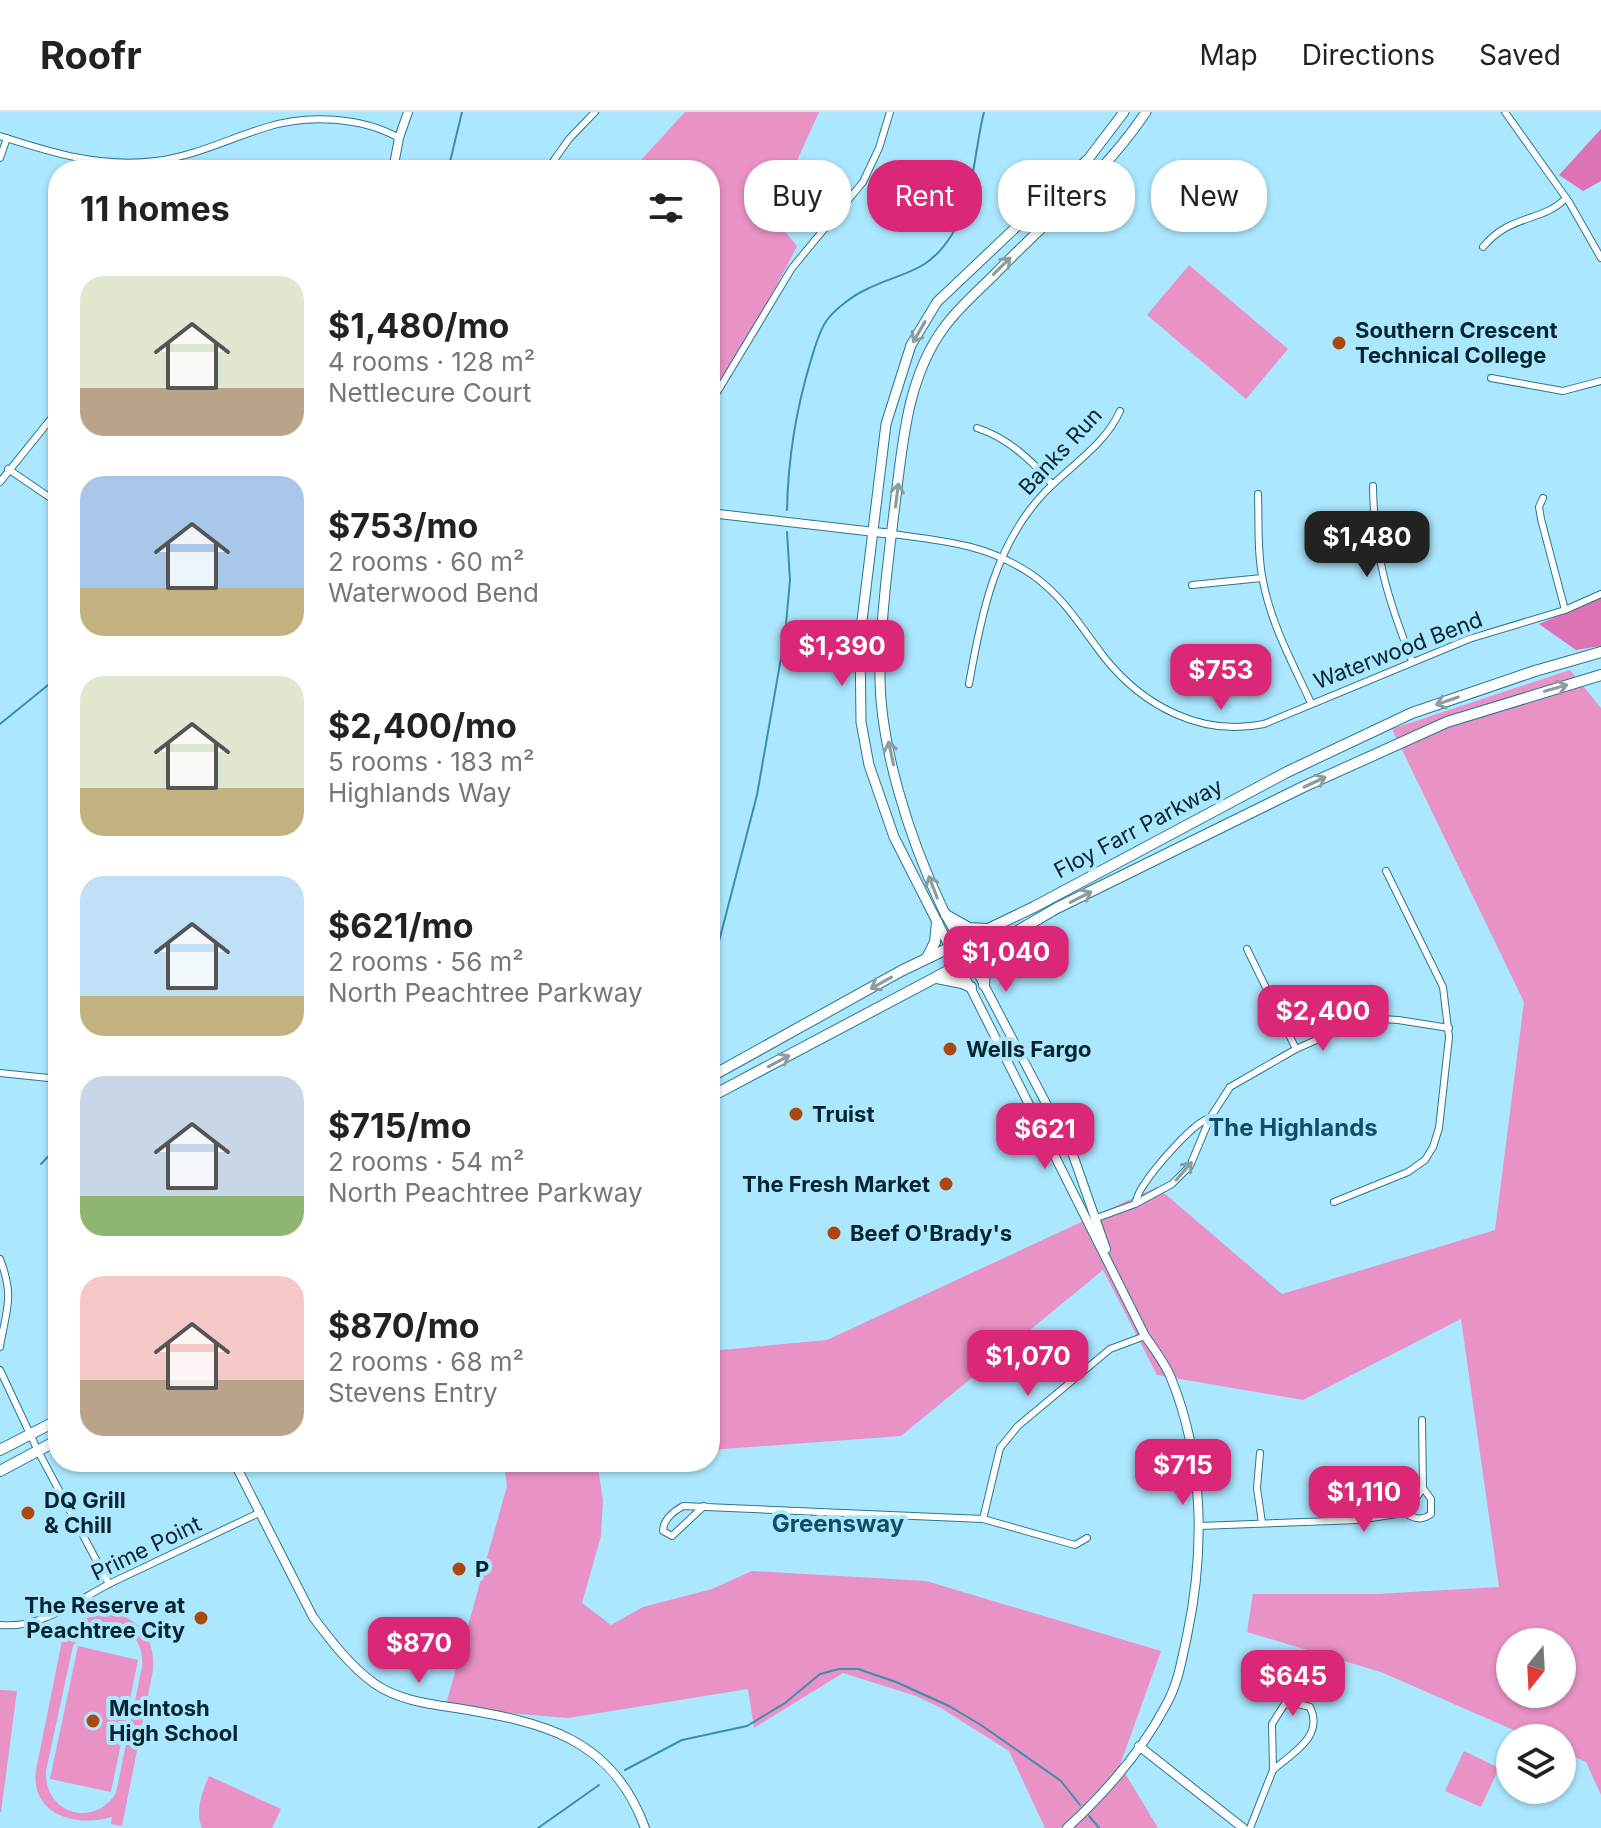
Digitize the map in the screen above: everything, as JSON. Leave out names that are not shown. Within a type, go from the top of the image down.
[{"type":"main road","points":[[970,958],[962,942],[942,919],[894,837],[864,743],[859,698],[860,637],[886,424],[896,388],[918,333],[937,302],[1089,158],[1124,112]]},
{"type":"main road","points":[[959,965],[950,948],[898,788],[883,721],[880,674],[892,534],[908,415],[926,359],[943,329],[1029,238],[1103,169],[1146,112]]},
{"type":"main road","name":"Floy Farr Parkway","points":[[720,1072],[925,960],[1287,772],[1412,713],[1601,652]]},
{"type":"main road","name":"Floy Farr Parkway","points":[[720,1092],[959,965],[1057,908],[1194,840],[1447,722],[1601,675]]},
{"type":"main road","points":[[942,919],[969,928],[988,929]]},
{"type":"main road","points":[[925,960],[942,919]]},
{"type":"main road","points":[[984,985],[985,970],[994,944]]},
{"type":"main road","points":[[935,977],[971,987]]},
{"type":"main road","points":[[720,1079],[728,1068]]},
{"type":"main road","points":[[0,1450],[48,1425]]},
{"type":"main road","points":[[0,1471],[48,1446]]},
{"type":"street","points":[[395,160],[408,112]]},
{"type":"street","points":[[554,160],[595,112]]},
{"type":"street","points":[[720,387],[792,268],[863,182],[879,148],[890,112]]},
{"type":"street","points":[[1505,112],[1566,198],[1601,258]]},
{"type":"street","points":[[1510,119],[1516,112]]},
{"type":"street","points":[[159,160],[180,157],[269,126],[300,121],[347,122],[399,138]]},
{"type":"street","points":[[0,158],[3,137],[80,160]]},
{"type":"street","points":[[1483,247],[1504,227],[1557,208],[1566,198]]},
{"type":"street","points":[[1491,378],[1563,391],[1601,381]]},
{"type":"street","name":"Banks Run","points":[[969,684],[986,599],[1002,557],[1027,513],[1052,484],[1107,433],[1120,411]]},
{"type":"street","points":[[0,482],[48,422]]},
{"type":"street","points":[[977,428],[990,432],[1024,454],[1052,484]]},
{"type":"street","points":[[8,469],[48,496]]},
{"type":"street","points":[[1373,486],[1380,569],[1412,661]]},
{"type":"street","points":[[1258,494],[1262,578],[1279,635],[1311,703]]},
{"type":"street","points":[[1543,498],[1539,507],[1541,519],[1565,610]]},
{"type":"street","points":[[720,514],[892,534]]},
{"type":"street","name":"Waterwood Bend","points":[[892,534],[970,545],[1002,557],[1031,574],[1057,596],[1123,677],[1160,708],[1205,725],[1241,728],[1264,724],[1469,639],[1565,610],[1601,594]]},
{"type":"street","points":[[1192,585],[1262,578]]},
{"type":"street","points":[[1334,1202],[1408,1172],[1425,1160],[1439,1128],[1449,1028],[1443,987],[1386,871]]},
{"type":"street","points":[[1247,949],[1296,1049]]},
{"type":"street","points":[[970,958],[1073,1155],[1091,1220]]},
{"type":"street","points":[[959,965],[1091,1220],[1145,1336],[1170,1376],[1199,1488],[1200,1526],[1192,1613],[1179,1673],[1166,1707],[1126,1767],[1067,1828]]},
{"type":"street","points":[[1091,1220],[1135,1204],[1172,1184],[1190,1166],[1210,1118],[1230,1087],[1296,1049],[1366,1018],[1449,1028]]},
{"type":"street","points":[[1003,1052],[1015,1044]]},
{"type":"street","points":[[0,1073],[48,1078]]},
{"type":"street","points":[[1135,1204],[1142,1187],[1173,1151],[1202,1120],[1210,1118]]},
{"type":"street","points":[[0,1259],[10,1294],[0,1347]]},
{"type":"street","points":[[983,1519],[1000,1448],[1018,1426],[1110,1349],[1145,1336]]},
{"type":"street","points":[[0,1370],[48,1470]]},
{"type":"street","points":[[1402,1511],[1419,1519],[1431,1514],[1431,1499],[1423,1488],[1422,1420]]},
{"type":"street","points":[[1260,1453],[1257,1488],[1262,1523]]},
{"type":"street","points":[[49,1472],[109,1584]]},
{"type":"street","points":[[239,1472],[313,1617],[343,1655],[376,1685],[412,1700],[500,1715],[569,1736],[596,1757],[623,1785],[634,1800],[645,1828]]},
{"type":"street","points":[[1200,1526],[1383,1517],[1409,1508],[1423,1488]]},
{"type":"street","points":[[704,1506],[672,1536],[663,1531],[669,1516],[679,1508],[704,1506],[983,1519],[1075,1545],[1087,1538]]},
{"type":"street","name":"Prime Point","points":[[0,1625],[25,1625],[60,1611],[109,1584],[261,1512]]},
{"type":"street","points":[[1250,1828],[1273,1770],[1272,1724],[1276,1715],[1284,1705],[1294,1703],[1310,1707],[1315,1719],[1313,1732],[1273,1770]]},
{"type":"street","points":[[1139,1746],[1243,1828]]},
{"type":"shaded area","points":[[685,112],[819,112],[797,160],[744,160],[744,232],[785,232],[797,246],[720,395],[720,160],[641,160]]},
{"type":"shaded area","points":[[1601,129],[1601,181],[1583,191],[1559,175]]},
{"type":"shaded area","points":[[1189,265],[1288,349],[1246,399],[1147,315]]},
{"type":"shaded area","points":[[1601,597],[1601,646],[1576,650],[1539,624]]},
{"type":"shaded area","points":[[1570,670],[1601,708],[1601,1795],[1586,1762],[1576,1757],[1576,1724],[1500,1724],[1381,1672],[1247,1632],[1253,1594],[1376,1594],[1499,1587],[1461,1319],[1303,1400],[1157,1375],[1103,1270],[901,1436],[720,1449],[720,1350],[827,1340],[1157,1187],[1282,1294],[1495,1230],[1524,1002],[1392,729]]},
{"type":"shaded area","points":[[505,1472],[599,1472],[603,1500],[601,1536],[582,1603],[611,1625],[643,1607],[712,1589],[752,1571],[926,1581],[1161,1651],[1120,1765],[1158,1828],[1045,1828],[1009,1751],[916,1696],[843,1673],[754,1728],[748,1689],[568,1718],[445,1708],[507,1486]]},
{"type":"shaded area","points":[[107,1612],[118,1614],[143,1631],[151,1648],[153,1670],[122,1826],[111,1824],[112,1817],[84,1820],[58,1814],[40,1797],[36,1785],[36,1770],[62,1641],[80,1620]],"holes":[[[99,1624],[125,1630],[137,1641],[142,1667],[116,1793],[96,1811],[72,1812],[53,1798],[46,1771],[73,1646],[81,1634]]]},
{"type":"shaded area","points":[[78,1646],[138,1660],[111,1792],[50,1779]]},
{"type":"shaded area","points":[[0,1690],[17,1691],[1,1812],[0,1812]]},
{"type":"shaded area","points":[[1464,1751],[1496,1767],[1496,1774],[1481,1807],[1445,1791]]},
{"type":"shaded area","points":[[209,1776],[281,1809],[272,1828],[202,1828],[199,1808]]},
{"type":"waterway","points":[[450,160],[462,112]]},
{"type":"waterway","points":[[787,510],[797,416],[822,329],[830,316],[850,299],[923,265],[942,249],[959,222],[964,207],[984,112]]},
{"type":"waterway","points":[[720,937],[757,795],[785,635],[790,580],[787,532]]},
{"type":"waterway","points":[[0,724],[48,685]]},
{"type":"waterway","points":[[41,1164],[48,1157]]},
{"type":"waterway","points":[[625,1770],[682,1740],[747,1726],[785,1703],[820,1674],[839,1669],[858,1669],[949,1706],[981,1725],[1061,1781],[1080,1805]]},
{"type":"waterway","points":[[538,1828],[599,1785]]},
{"type":"waterway","points":[[1089,1816],[1099,1828]]},
{"type":"place","name":"Southern Crescent Technical College","points":[[1339,343]]},
{"type":"place","name":"Wells Fargo","points":[[950,1049]]},
{"type":"place","name":"Truist","points":[[796,1114]]},
{"type":"place","name":"The Fresh Market","points":[[946,1184]]},
{"type":"place","name":"Beef O'Brady's","points":[[834,1233]]},
{"type":"place","name":"DQ Grill & Chill","points":[[28,1513]]},
{"type":"place","name":"P","points":[[459,1569]]},
{"type":"place","name":"The Reserve at Peachtree City","points":[[201,1618]]},
{"type":"place","name":"McIntosh High School","points":[[93,1721]]},
{"type":"district","name":"The Highlands","points":[[1293,1127]]},
{"type":"district","name":"Greensway","points":[[838,1523]]}]
